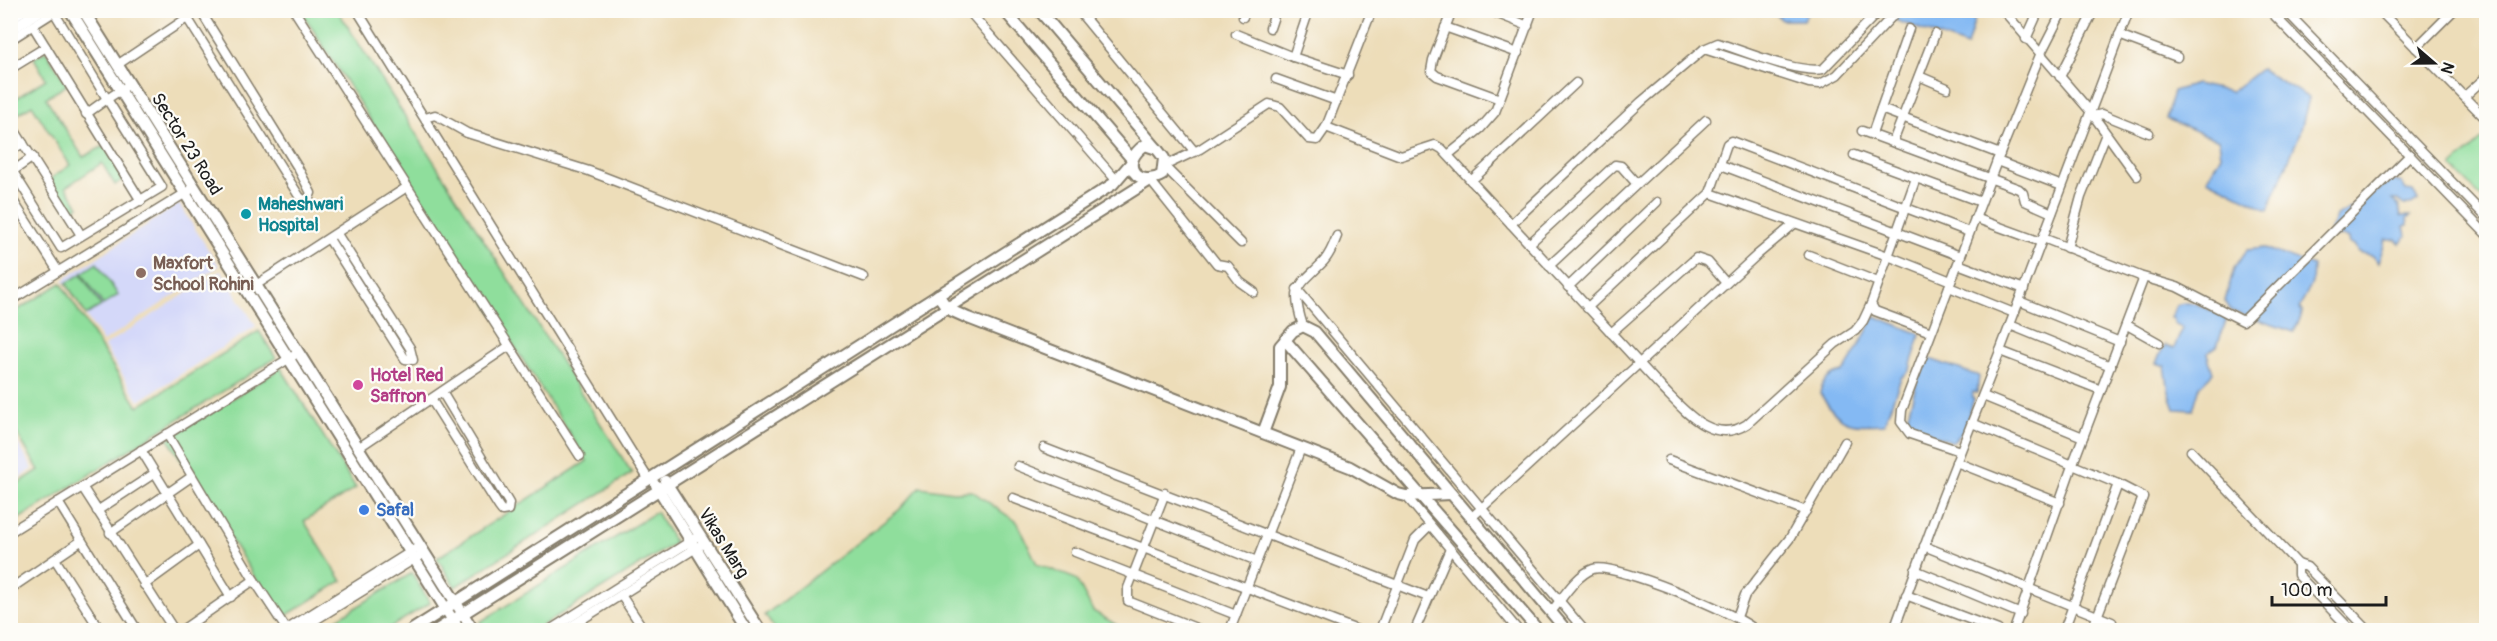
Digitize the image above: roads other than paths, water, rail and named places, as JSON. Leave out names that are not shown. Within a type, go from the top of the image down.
[{"type":"street","points":[[10,18],[22,10]]},
{"type":"street","points":[[10,30],[41,10]]},
{"type":"street","name":"Sector 23 Road","points":[[70,10],[195,188],[473,630]]},
{"type":"street","name":"Sector 23 Road","points":[[83,10],[117,65],[125,87],[184,194],[459,630]]},
{"type":"street","points":[[117,65],[200,10],[298,168],[311,193],[309,198],[301,199],[188,19]]},
{"type":"street","points":[[294,10],[580,456]]},
{"type":"street","points":[[357,10],[654,477]]},
{"type":"street","points":[[968,10],[1116,180],[1123,191],[1129,195]]},
{"type":"street","points":[[1004,10],[1131,160],[1138,176],[1150,180],[1217,264],[1228,266],[1240,282],[1254,292]]},
{"type":"street","points":[[437,630],[1150,180],[1162,175],[1164,158],[1039,10]]},
{"type":"street","points":[[1078,10],[1195,152]]},
{"type":"street","points":[[1270,27],[1276,10]]},
{"type":"street","points":[[1293,57],[1309,10]]},
{"type":"street","points":[[1164,166],[1195,152],[1269,104],[1280,106],[1311,141],[1320,138],[1348,75],[1372,10]]},
{"type":"street","points":[[1452,10],[1431,71],[1437,76],[1500,99]]},
{"type":"street","points":[[1488,10],[1528,26]]},
{"type":"street","points":[[1448,155],[1487,122],[1500,99],[1533,10]]},
{"type":"street","points":[[1511,224],[1641,102],[1704,49],[1718,43],[1799,68],[1822,69],[1880,10]]},
{"type":"street","points":[[1704,49],[1809,83],[1820,84],[1837,75],[1898,10]]},
{"type":"street","points":[[2003,10],[2010,14],[2026,39],[2091,113],[2137,177]]},
{"type":"street","points":[[2026,39],[2039,10]]},
{"type":"street","points":[[1960,451],[1904,430],[1901,422],[1906,395],[2040,55],[2063,10]]},
{"type":"street","points":[[2060,77],[2094,10]]},
{"type":"street","points":[[1894,630],[2128,10]]},
{"type":"street","points":[[2269,10],[2487,234]]},
{"type":"street","points":[[2285,10],[2487,217]]},
{"type":"street","points":[[2379,10],[2487,119]]},
{"type":"street","points":[[2416,48],[2454,10]]},
{"type":"street","points":[[10,40],[54,12],[162,187],[61,248],[12,169],[33,158]]},
{"type":"street","points":[[33,26],[141,201]]},
{"type":"street","points":[[1445,27],[1518,53]]},
{"type":"street","points":[[1872,134],[1909,28]]},
{"type":"street","points":[[1236,34],[1293,57],[1348,75]]},
{"type":"street","points":[[1893,142],[1935,34]]},
{"type":"street","points":[[2119,35],[2177,57]]},
{"type":"street","points":[[10,69],[46,47]]},
{"type":"street","points":[[1919,76],[1947,88]]},
{"type":"street","points":[[2465,96],[2487,77]]},
{"type":"street","points":[[1275,79],[1336,101]]},
{"type":"street","points":[[1471,181],[1576,83]]},
{"type":"street","points":[[86,114],[125,87]]},
{"type":"street","points":[[242,104],[254,96]]},
{"type":"street","points":[[1881,109],[2062,186]]},
{"type":"street","points":[[2091,113],[2102,114],[2149,133]]},
{"type":"street","points":[[425,118],[435,115],[467,133],[589,171],[864,277]]},
{"type":"street","points":[[1549,266],[1706,120]]},
{"type":"street","points":[[10,123],[81,235]]},
{"type":"street","points":[[1326,127],[1401,156],[1435,145],[1448,155],[1662,389],[1697,423],[1716,430],[1736,430],[1747,424],[1863,321],[1916,178]]},
{"type":"street","points":[[1862,131],[2019,189],[2024,193],[2025,201],[2052,213]]},
{"type":"street","points":[[2067,248],[2081,197],[2106,134]]},
{"type":"street","points":[[1587,308],[1710,193],[1727,144],[1734,142],[1970,232]]},
{"type":"street","points":[[10,151],[23,143]]},
{"type":"street","points":[[412,630],[1116,180],[1145,146],[1157,149]]},
{"type":"street","points":[[1854,155],[1981,202]]},
{"type":"street","points":[[1975,218],[2067,248],[2143,278],[2177,287],[2243,321],[2410,155]]},
{"type":"street","points":[[1529,244],[1615,165],[1621,166],[1637,184]]},
{"type":"street","points":[[1720,165],[1896,232],[2024,289]]},
{"type":"street","points":[[1164,166],[1241,243]]},
{"type":"street","points":[[287,176],[298,168]]},
{"type":"street","points":[[256,285],[407,187]]},
{"type":"street","points":[[10,301],[195,188]]},
{"type":"street","points":[[1710,193],[1887,256],[2014,313]]},
{"type":"street","points":[[10,196],[58,271]]},
{"type":"street","points":[[1568,286],[1658,202]]},
{"type":"street","points":[[1471,518],[1639,362],[1794,224]]},
{"type":"street","points":[[333,236],[410,348],[413,360],[408,360],[402,354],[333,236]]},
{"type":"street","points":[[1337,236],[1328,256],[1310,273],[1297,290],[1298,307],[1303,326],[1315,332],[1566,630]]},
{"type":"street","points":[[1809,255],[1878,282]]},
{"type":"street","points":[[1611,333],[1696,258],[1708,262],[1726,283]]},
{"type":"street","points":[[2014,630],[2072,466],[2143,284],[2143,278]]},
{"type":"street","points":[[1297,290],[1584,630]]},
{"type":"street","points":[[938,295],[948,309],[1350,467],[1406,496],[1518,630]]},
{"type":"street","points":[[2019,301],[2120,342]]},
{"type":"street","points":[[1871,304],[1875,311],[1931,332]]},
{"type":"street","points":[[2010,325],[2111,366]]},
{"type":"street","points":[[2127,325],[2159,343]]},
{"type":"street","points":[[1263,433],[1280,387],[1280,346],[1293,331],[1303,326]]},
{"type":"street","points":[[1285,340],[1538,630]]},
{"type":"street","points":[[358,448],[509,346]]},
{"type":"street","points":[[2000,351],[2102,390]]},
{"type":"street","points":[[10,532],[298,352]]},
{"type":"street","points":[[431,399],[499,507],[502,511],[508,510],[509,503],[442,392]]},
{"type":"street","points":[[1983,396],[2083,437]]},
{"type":"street","points":[[1971,423],[2141,494],[2144,499],[2092,630]]},
{"type":"street","points":[[167,434],[191,477],[286,630],[412,556]]},
{"type":"street","points":[[1737,617],[1749,589],[1790,538],[1845,442]]},
{"type":"street","points":[[1044,448],[1165,493],[1428,597]]},
{"type":"street","points":[[1230,630],[1301,448]]},
{"type":"street","points":[[141,450],[231,597]]},
{"type":"street","points":[[2191,452],[2298,564],[2307,567],[2368,630]]},
{"type":"street","points":[[1669,460],[1806,511]]},
{"type":"street","points":[[1956,462],[2060,503]]},
{"type":"street","points":[[1018,466],[1257,561]]},
{"type":"street","points":[[98,511],[155,473]]},
{"type":"street","points":[[110,533],[191,477]]},
{"type":"street","name":"Vikas Marg","points":[[654,477],[697,542],[746,630]]},
{"type":"street","points":[[2064,630],[2118,484]]},
{"type":"street","points":[[83,488],[174,630]]},
{"type":"street","points":[[1165,493],[1132,575],[1127,595],[1132,604],[1201,630]]},
{"type":"street","points":[[1406,496],[1451,494]]},
{"type":"street","points":[[1013,498],[1357,630]]},
{"type":"street","points":[[58,502],[137,630]]},
{"type":"street","points":[[1380,630],[1415,540],[1430,525]]},
{"type":"street","points":[[10,589],[81,542]]},
{"type":"street","points":[[565,630],[621,595],[697,542]]},
{"type":"street","points":[[550,630],[697,542]]},
{"type":"street","name":"Vikas Marg","points":[[697,542],[760,630]]},
{"type":"street","points":[[144,585],[199,545]]},
{"type":"street","points":[[1924,546],[2112,622]]},
{"type":"street","points":[[299,630],[422,549]]},
{"type":"street","points":[[1415,630],[1450,549]]},
{"type":"street","points":[[1076,552],[1236,615]]},
{"type":"street","points":[[56,559],[100,630]]},
{"type":"street","points":[[2298,564],[2298,575],[2351,630]]},
{"type":"street","points":[[1551,612],[1588,572],[1606,568],[1638,577],[1737,617],[1755,630]]},
{"type":"street","points":[[1915,570],[2021,614]]},
{"type":"street","points":[[182,630],[254,580]]},
{"type":"street","points":[[621,595],[644,630]]},
{"type":"street","points":[[1906,595],[1977,627],[1998,630]]},
{"type":"water","points":[[1760,11],[1808,11],[1804,20],[1782,20],[1773,12]]},
{"type":"water","points":[[1870,11],[1977,11],[1967,46]]},
{"type":"water","points":[[2261,69],[2309,98],[2300,133],[2268,210],[2207,179],[2221,155],[2219,140],[2166,119],[2173,91],[2196,84],[2231,92]]},
{"type":"water","points":[[2392,180],[2402,183],[2406,190],[2413,191],[2418,201],[2411,205],[2404,205],[2397,200],[2392,200],[2399,206],[2401,216],[2411,216],[2407,219],[2408,225],[2404,226],[2406,236],[2400,244],[2396,239],[2386,239],[2378,263],[2373,256],[2358,252],[2355,246],[2349,244],[2348,239],[2342,236],[2334,237],[2330,230],[2336,216],[2360,203]]},
{"type":"water","points":[[2264,248],[2313,266],[2312,283],[2299,308],[2303,312],[2294,332],[2231,311],[2225,301],[2234,268],[2247,250]]},
{"type":"water","points":[[2194,303],[2227,318],[2217,346],[2207,353],[2213,373],[2200,386],[2193,410],[2175,409],[2169,392],[2165,366],[2156,363],[2165,345],[2174,348],[2183,328],[2174,323],[2174,319],[2171,318],[2176,305]]},
{"type":"water","points":[[1875,316],[1920,334],[1919,339],[1910,370],[1901,378],[1884,424],[1853,424],[1833,412],[1820,393],[1828,378],[1843,372]]},
{"type":"water","points":[[1930,359],[1979,376],[1977,393],[1973,392],[1974,399],[1963,432],[1952,442],[1914,428],[1907,418],[1917,381]]},
{"type":"place","name":"Maheshwari Hospital","points":[[246,214]]},
{"type":"place","name":"Maxfort School Rohini","points":[[141,273]]},
{"type":"place","name":"Hotel Red Saffron","points":[[358,385]]},
{"type":"place","name":"Safal","points":[[364,510]]}]
